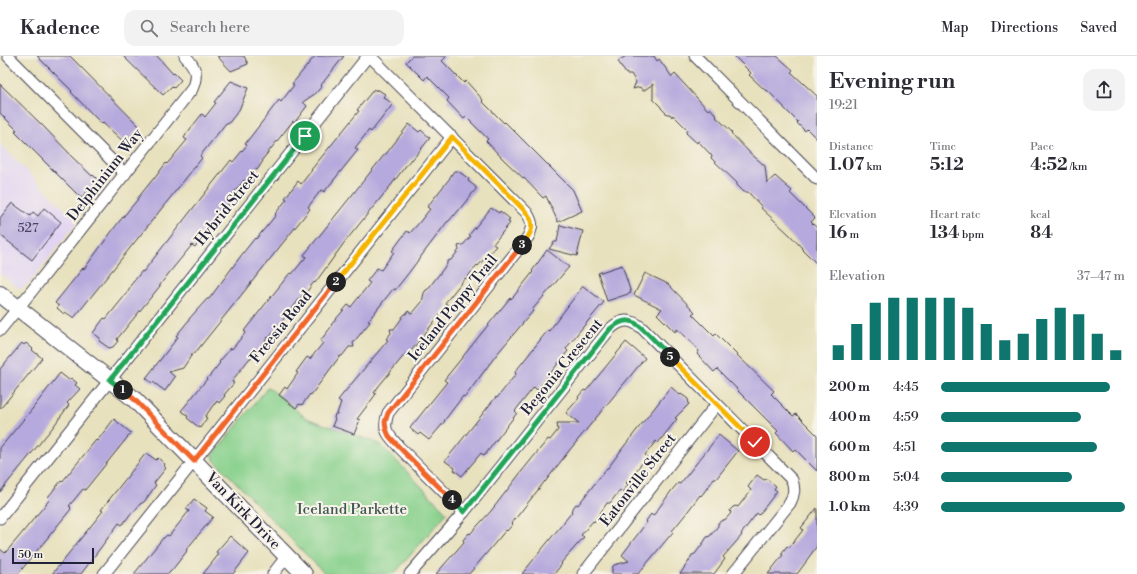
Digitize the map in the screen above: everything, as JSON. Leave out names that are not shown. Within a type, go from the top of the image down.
[{"type":"street","points":[[8,56],[125,174]]},
{"type":"street","name":"Delphinium Way","points":[[0,330],[192,89],[196,80],[196,71],[186,56]]},
{"type":"street","name":"Iceland Poppy Trail","points":[[369,56],[527,213],[532,223],[532,229],[528,237],[388,413],[385,422],[389,436],[464,512]]},
{"type":"street","name":"Hybrid Street","points":[[0,518],[369,56]]},
{"type":"street","points":[[695,56],[817,180]]},
{"type":"street","name":"Freesia Road","points":[[104,574],[452,137]]},
{"type":"street","name":"Van Kirk Drive","points":[[0,294],[134,399],[304,574]]},
{"type":"street","name":"Begonia Crescent","points":[[410,574],[464,512],[610,329],[627,320],[633,321],[638,325],[792,480],[794,493],[790,503],[733,574]]},
{"type":"street","name":"Eatonville Street","points":[[582,574],[717,404]]},
{"type":"street","points":[[273,574],[287,556]]},
{"type":"shaded area","points":[[0,144],[77,222],[29,283],[22,288],[18,288],[0,274]]},
{"type":"green space","name":"Iceland Parkette","points":[[268,387],[306,418],[380,444],[446,512],[446,514],[394,574],[325,574],[214,460],[213,455]]},
{"type":"building","points":[[37,56],[70,56],[140,127],[132,135],[133,137],[126,144],[103,123],[102,124]]},
{"type":"building","points":[[123,56],[157,56],[173,74],[174,73],[181,80],[174,88],[172,86],[163,95]]},
{"type":"building","points":[[217,56],[244,56],[248,64],[231,71]]},
{"type":"building","points":[[315,56],[344,56],[316,93],[303,102],[307,106],[295,122],[293,121],[262,160],[263,161],[257,170],[255,169],[246,181],[244,180],[232,195],[235,197],[210,227],[211,228],[195,247],[192,245],[117,339],[118,341],[113,347],[109,348],[99,341],[100,338],[93,333],[104,318],[106,319],[123,298],[130,286],[142,271],[143,272],[231,160],[233,162],[247,145],[245,144],[279,100],[281,102],[294,85],[292,84]]},
{"type":"building","points":[[412,56],[447,56],[442,61],[464,83],[466,81],[483,100],[482,101],[573,190],[582,211],[558,222],[546,196],[543,198],[503,159],[486,141],[488,139],[466,117],[464,119],[447,101],[449,98],[427,76],[424,80],[406,62]]},
{"type":"building","points":[[626,56],[654,56],[657,61],[659,59],[672,77],[675,74],[708,110],[710,108],[717,116],[716,117],[732,132],[731,133],[749,152],[765,166],[767,183],[775,176],[792,191],[790,193],[815,218],[811,222],[817,228],[817,264],[790,235],[761,208],[762,207],[748,192],[744,192],[737,185],[737,183],[711,158],[712,156],[698,141],[697,143],[686,133],[688,130],[673,115],[672,117],[661,108],[653,99],[653,84],[643,91],[640,87],[633,89],[636,82],[631,74],[626,74],[618,61]]},
{"type":"building","points":[[734,56],[777,56],[793,70],[791,72],[817,96],[817,139],[807,129],[805,131],[767,90],[766,91],[749,75],[751,73]]},
{"type":"building","points":[[231,81],[248,88],[239,110],[228,124],[226,123],[200,156],[202,158],[74,318],[65,312],[64,314],[57,308],[59,306],[55,303],[83,268],[84,269],[118,223],[166,163],[167,164],[187,140],[184,138],[202,114],[205,117],[216,103],[214,102]]},
{"type":"building","points":[[0,84],[70,155],[100,182],[92,190],[90,188],[81,198],[15,132],[17,130],[0,113]]},
{"type":"building","points":[[374,89],[376,91],[377,89],[385,94],[383,97],[393,104],[371,132],[369,130],[355,148],[358,150],[324,192],[321,190],[308,207],[310,209],[195,353],[193,353],[183,368],[169,372],[175,377],[165,391],[153,382],[152,383],[146,378],[178,337],[176,336],[189,319],[207,299],[209,299],[243,253],[276,215],[275,214],[287,199],[285,198],[298,181],[301,184],[359,111],[357,110]]},
{"type":"building","points":[[409,124],[419,132],[421,130],[430,138],[412,160],[411,159],[344,243],[315,283],[314,282],[305,294],[304,293],[254,356],[249,359],[235,377],[232,382],[234,383],[224,395],[225,396],[219,403],[217,401],[214,404],[205,417],[207,418],[200,428],[187,418],[188,416],[181,411],[220,363],[219,362],[246,332],[244,331],[290,273],[292,274],[306,257],[304,255]]},
{"type":"building","points":[[454,171],[458,171],[469,179],[468,181],[476,187],[476,189],[454,216],[447,222],[407,275],[395,290],[393,289],[368,321],[370,322],[353,343],[354,347],[349,347],[342,356],[340,356],[311,395],[310,394],[302,405],[299,404],[296,408],[279,395],[285,387],[287,389],[298,373],[296,372],[307,357],[310,359],[323,343],[320,341],[332,326],[331,325],[348,305],[351,307],[370,283],[367,281],[377,268],[381,270],[394,252],[392,251],[407,231],[410,233],[430,209],[427,207]]},
{"type":"building","points":[[12,203],[30,216],[33,212],[38,216],[44,208],[61,222],[32,260],[0,235],[0,218]]},
{"type":"building","points":[[491,208],[499,213],[500,211],[510,219],[508,222],[510,223],[493,244],[496,246],[478,266],[477,265],[466,279],[465,278],[445,303],[448,305],[408,355],[406,353],[378,387],[374,393],[376,394],[357,419],[360,420],[354,434],[332,426],[335,419],[335,414],[337,414],[341,402],[338,400],[388,340],[386,339],[391,333],[390,329],[394,329],[408,311],[412,314],[422,302],[424,293],[447,264],[447,261],[451,260],[459,250],[458,246],[463,245],[471,236],[469,235]]},
{"type":"building","points":[[560,225],[583,231],[577,256],[549,249],[554,242],[557,242]]},
{"type":"building","points":[[547,250],[569,267],[532,310],[533,311],[497,354],[465,397],[463,396],[429,440],[420,433],[418,435],[410,428],[447,382],[444,380],[510,298],[511,299],[514,296],[533,272],[532,271]]},
{"type":"building","points":[[622,265],[631,293],[607,301],[598,273]]},
{"type":"building","points":[[645,273],[668,284],[695,312],[692,314],[714,336],[716,334],[774,391],[771,394],[793,416],[796,414],[817,435],[817,471],[795,449],[793,451],[776,433],[778,431],[717,369],[714,372],[697,354],[699,351],[685,336],[677,329],[675,332],[657,314],[662,309],[634,295]]},
{"type":"building","points":[[583,286],[604,302],[568,346],[566,349],[568,351],[537,390],[534,387],[522,402],[515,411],[517,413],[484,456],[481,453],[462,476],[454,470],[455,468],[445,461],[516,374],[515,372],[548,330],[549,331]]},
{"type":"building","points":[[626,342],[645,358],[568,452],[512,523],[513,524],[507,531],[506,530],[469,574],[436,574],[464,542],[463,540],[469,533],[470,534],[491,511],[548,439],[550,440],[558,430],[557,423],[579,423],[566,413]]},
{"type":"building","points":[[22,343],[24,345],[26,343],[42,358],[0,409],[0,369]]},
{"type":"building","points":[[60,373],[69,380],[71,378],[77,383],[75,385],[80,389],[67,403],[69,405],[53,427],[0,492],[0,448]]},
{"type":"building","points":[[671,387],[680,395],[681,394],[688,399],[689,404],[675,418],[677,419],[658,443],[656,441],[645,455],[647,457],[626,483],[628,485],[622,492],[620,490],[610,503],[607,503],[594,522],[593,521],[581,535],[584,537],[561,563],[562,564],[554,574],[522,574],[572,512],[571,511],[576,504],[578,505]]},
{"type":"building","points":[[114,419],[131,433],[85,490],[83,489],[69,506],[71,509],[18,574],[0,574],[0,549],[5,553],[6,552],[50,499],[48,497],[96,440],[97,441]]},
{"type":"building","points":[[719,435],[738,451],[716,479],[714,479],[701,496],[700,495],[672,531],[673,532],[638,574],[612,574],[612,568],[614,565],[629,561],[622,555],[647,522],[646,521],[651,514],[653,516],[672,490],[678,483],[680,484]]},
{"type":"building","points":[[146,453],[156,460],[158,458],[165,464],[164,466],[166,468],[154,483],[156,485],[144,502],[140,504],[133,513],[132,512],[122,525],[119,523],[81,574],[52,574],[103,511],[101,510]]},
{"type":"building","points":[[757,475],[764,480],[767,479],[776,486],[774,489],[777,491],[759,515],[757,513],[741,534],[742,535],[723,557],[725,559],[714,574],[680,574],[692,555],[695,554],[707,537],[710,536],[718,526],[718,523],[726,519],[731,513],[730,510],[733,507],[738,507],[751,490],[748,487]]},
{"type":"building","points":[[194,499],[207,508],[205,511],[213,517],[172,570],[168,574],[134,574],[163,538],[167,535],[169,536],[189,511],[186,509]]},
{"type":"building","points":[[817,508],[817,546],[806,562],[797,574],[768,574],[783,555],[781,554],[787,546],[789,548],[803,530],[801,528]]},
{"type":"building","points":[[230,536],[249,553],[233,574],[203,574],[219,554],[216,552]]},
{"type":"route","points":[[305,136],[110,380],[134,399],[194,461],[452,137],[527,213],[531,219],[532,229],[528,237],[388,413],[385,422],[386,429],[389,436],[399,447],[464,512],[610,329],[627,320],[633,321],[642,328],[755,442]]}]
